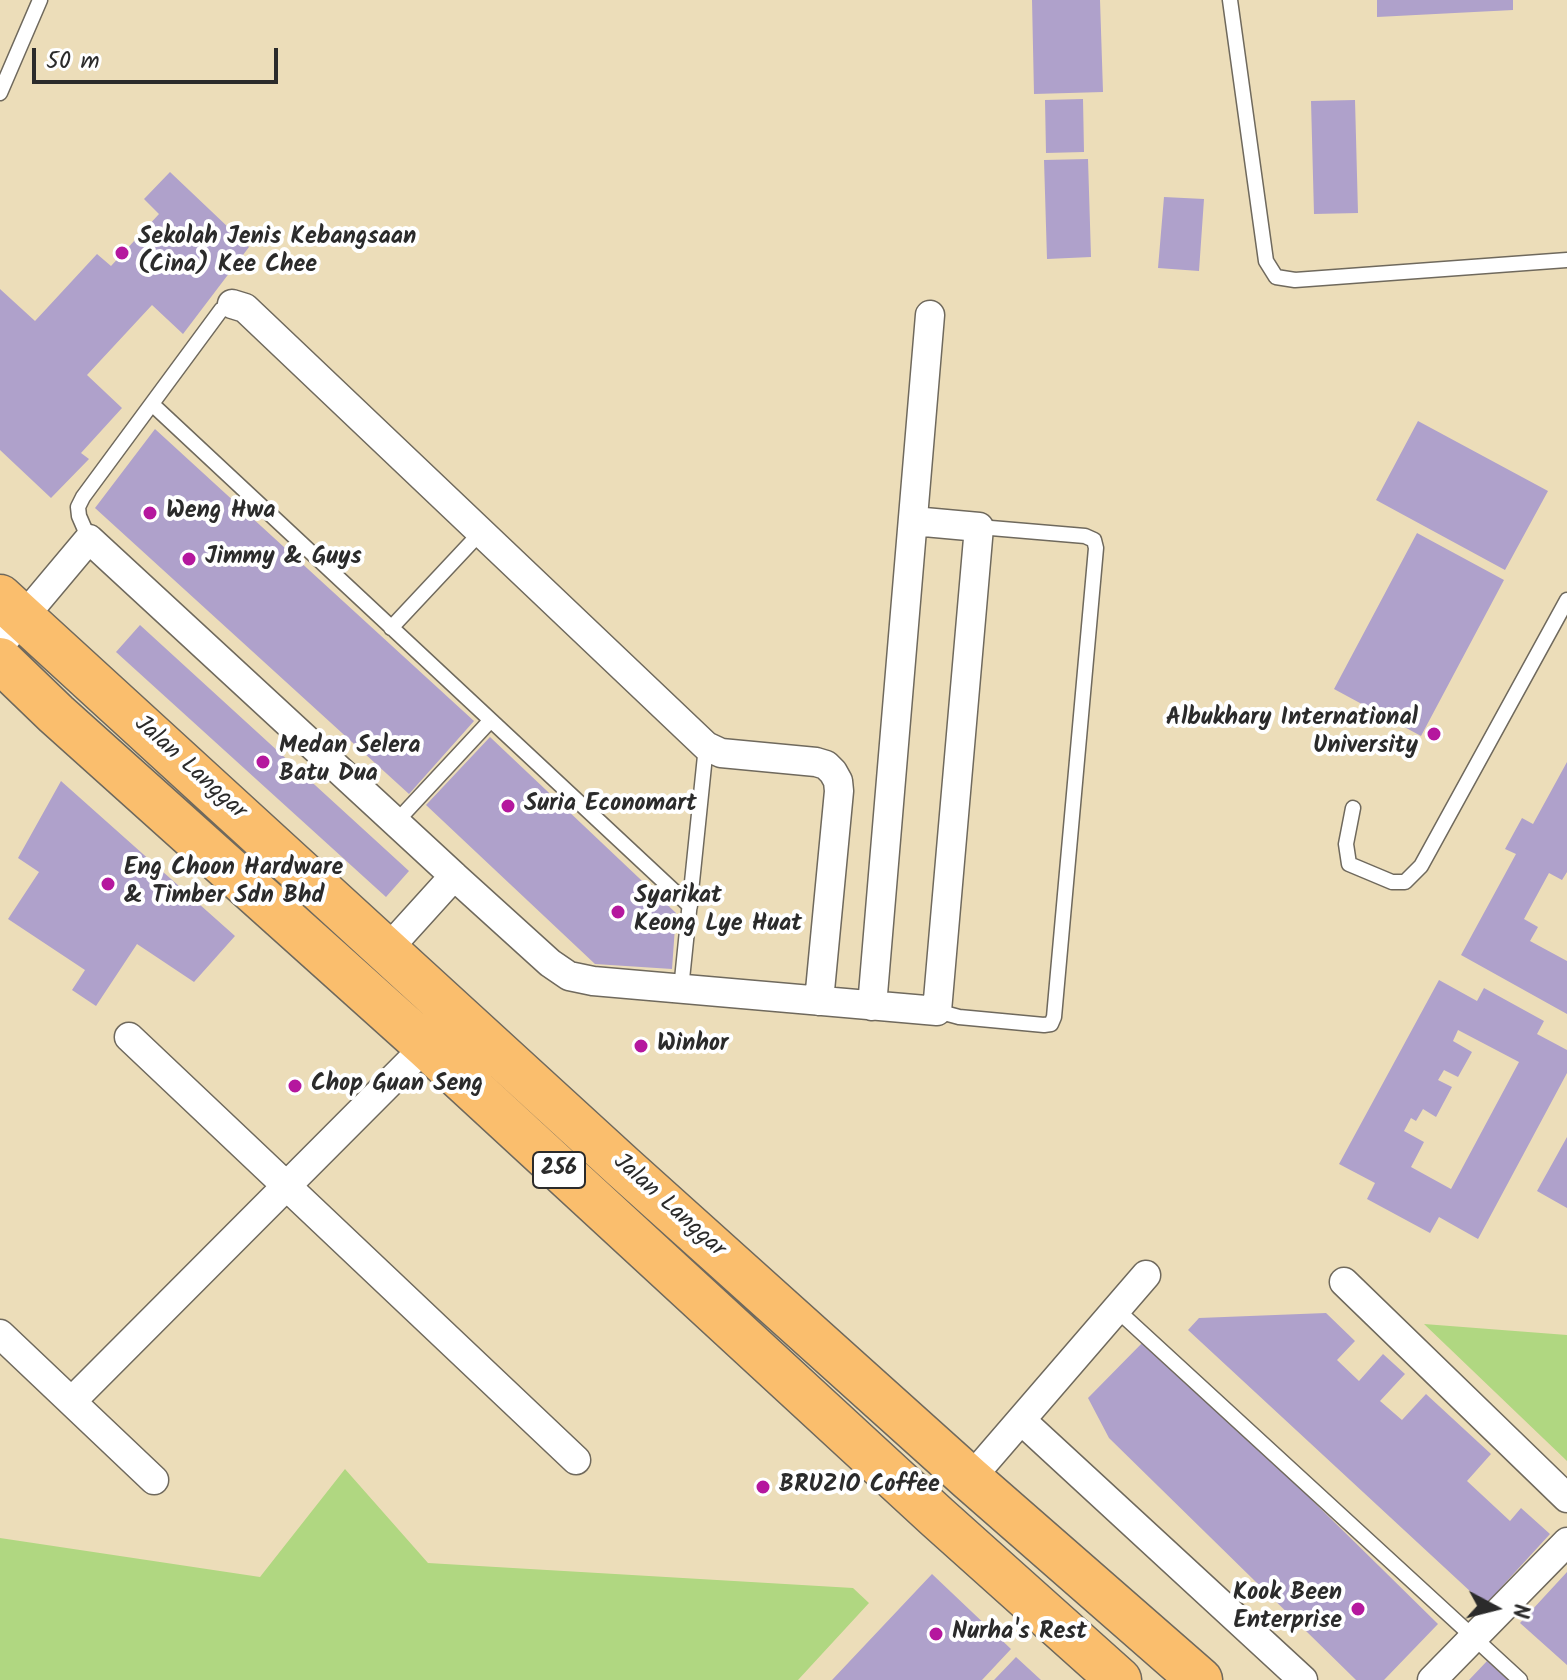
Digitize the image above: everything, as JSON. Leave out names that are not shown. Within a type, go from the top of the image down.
[{"type":"main road","name":"Jalan Langgar","points":[[8,620],[387,950],[970,1479],[1200,1680]]},
{"type":"main road","name":"Jalan Langgar","points":[[0,660],[67,725],[426,1046],[937,1517],[1119,1680]]},
{"type":"street","points":[[232,304],[245,308],[706,746],[721,753],[826,765],[838,781],[819,1001]]},
{"type":"street","points":[[872,1006],[930,315]]},
{"type":"street","points":[[8,620],[89,539],[454,876],[550,963],[569,976],[593,981],[937,1011],[979,527],[913,521]]},
{"type":"street","points":[[387,950],[454,876]]},
{"type":"street","points":[[129,1037],[576,1460]]},
{"type":"street","points":[[72,1401],[426,1046]]},
{"type":"street","points":[[970,1479],[1146,1275]]},
{"type":"street","points":[[1344,1282],[1567,1498]]},
{"type":"street","points":[[0,1334],[154,1480]]},
{"type":"street","points":[[1021,1420],[1303,1680]]},
{"type":"street","points":[[1432,1680],[1567,1542]]},
{"type":"lane","points":[[0,93],[40,0]]},
{"type":"lane","points":[[1230,0],[1266,261],[1276,277],[1295,280],[1567,260]]},
{"type":"lane","points":[[89,539],[78,507],[221,310],[232,304]]},
{"type":"lane","points":[[152,404],[690,906]]},
{"type":"lane","points":[[937,1011],[959,1017],[1044,1025],[1051,1024],[1054,1017],[1096,548],[1094,540],[1085,536],[979,527]]},
{"type":"lane","points":[[391,628],[481,532]]},
{"type":"lane","points":[[1353,808],[1346,844],[1349,864],[1392,882],[1405,882],[1421,866],[1567,600]]},
{"type":"lane","points":[[396,822],[490,721]]},
{"type":"lane","points":[[681,989],[706,746]]},
{"type":"lane","points":[[1116,1309],[1520,1680]]},
{"type":"green space","points":[[1424,1324],[1567,1335],[1567,1461]]},
{"type":"green space","points":[[345,1469],[428,1563],[853,1588],[869,1603],[798,1680],[0,1680],[0,1538],[260,1577]]},
{"type":"building","points":[[1032,0],[1100,0],[1103,92],[1034,94]]},
{"type":"building","points":[[1377,0],[1513,0],[1513,10],[1377,17]]},
{"type":"building","points":[[1083,99],[1084,152],[1046,153],[1045,100]]},
{"type":"building","points":[[1355,100],[1358,213],[1314,214],[1311,101]]},
{"type":"building","points":[[1088,159],[1091,257],[1047,259],[1044,160]]},
{"type":"building","points":[[170,172],[249,247],[183,334],[152,305],[87,375],[122,408],[81,453],[89,459],[51,498],[0,450],[0,289],[35,321],[97,254],[111,266],[159,214],[144,199]]},
{"type":"building","points":[[1164,197],[1204,199],[1199,271],[1158,268]]},
{"type":"building","points":[[1418,421],[1548,491],[1505,570],[1376,500]]},
{"type":"building","points":[[155,429],[474,721],[409,794],[95,508]]},
{"type":"building","points":[[1417,533],[1504,580],[1421,736],[1334,689]]},
{"type":"building","name":"Medan Selera Batu Dua","points":[[140,625],[409,871],[386,897],[116,652]]},
{"type":"building","points":[[490,737],[676,913],[672,969],[595,964],[426,805]]},
{"type":"building","points":[[1567,762],[1567,872],[1562,880],[1549,873],[1524,919],[1538,927],[1530,941],[1567,961],[1567,1014],[1461,955],[1516,854],[1505,849],[1522,818],[1533,824]]},
{"type":"building","points":[[61,781],[235,936],[194,982],[137,944],[96,1006],[72,990],[85,970],[8,919],[39,872],[18,858]]},
{"type":"building","points":[[1439,980],[1477,1001],[1484,988],[1544,1021],[1537,1034],[1567,1050],[1567,1073],[1478,1239],[1439,1217],[1430,1233],[1367,1199],[1375,1183],[1339,1164]],"holes":[[[1458,1030],[1519,1062],[1451,1189],[1411,1167],[1424,1142],[1404,1131],[1411,1118],[1416,1121],[1423,1109],[1436,1117],[1452,1087],[1438,1080],[1444,1070],[1458,1077],[1472,1052],[1453,1041]]]},
{"type":"building","points":[[1567,1137],[1567,1208],[1537,1191]]},
{"type":"building","points":[[1326,1313],[1355,1341],[1337,1360],[1359,1381],[1383,1354],[1405,1374],[1380,1401],[1402,1420],[1426,1394],[1491,1454],[1467,1481],[1510,1521],[1521,1508],[1550,1534],[1485,1605],[1188,1330],[1199,1318]]},
{"type":"building","points":[[1147,1338],[1438,1624],[1384,1680],[1356,1680],[1109,1438],[1088,1398]]},
{"type":"building","points":[[1567,1572],[1567,1665],[1520,1623]]},
{"type":"building","points":[[932,1574],[1011,1649],[982,1680],[832,1680]]},
{"type":"building","points":[[1016,1657],[1041,1680],[994,1680]]},
{"type":"building","points":[[1487,1661],[1508,1680],[1469,1680]]},
{"type":"place","name":"Sekolah Jenis Kebangsaan (Cina) Kee Chee","points":[[122,253]]},
{"type":"place","name":"Weng Hwa","points":[[150,513]]},
{"type":"place","name":"Jimmy & Guys","points":[[189,559]]},
{"type":"place","name":"Albukhary International University","points":[[1434,734]]},
{"type":"place","name":"Medan Selera Batu Dua","points":[[263,762]]},
{"type":"place","name":"Suria Economart","points":[[508,806]]},
{"type":"place","name":"Eng Choon Hardware & Timber Sdn Bhd","points":[[108,884]]},
{"type":"place","name":"Syarikat Keong Lye Huat","points":[[618,912]]},
{"type":"place","name":"Winhor","points":[[641,1046]]},
{"type":"place","name":"Chop Guan Seng","points":[[295,1086]]},
{"type":"place","name":"BRUZIO Coffee","points":[[763,1487]]},
{"type":"place","name":"Kook Been Enterprise","points":[[1358,1609]]},
{"type":"place","name":"Nurha's Rest","points":[[936,1634]]}]
